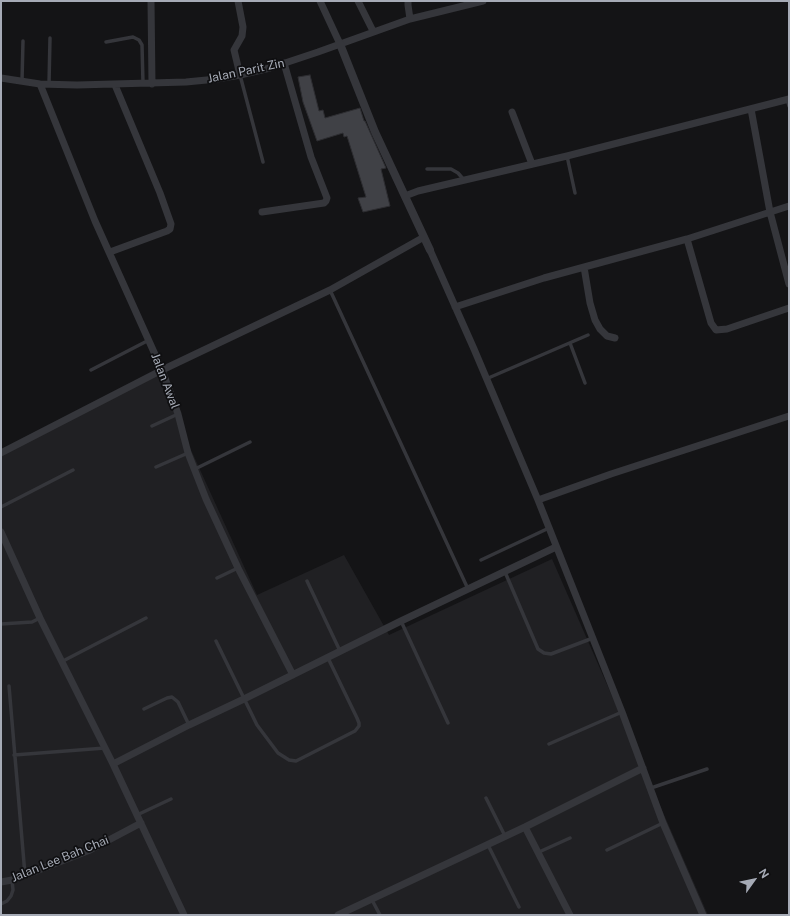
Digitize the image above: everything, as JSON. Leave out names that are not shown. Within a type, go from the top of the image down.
[{"type":"street","points":[[151,1],[152,84]]},
{"type":"street","points":[[238,1],[243,27],[242,36],[234,50],[240,75]]},
{"type":"street","points":[[320,1],[340,44],[360,97],[429,248],[538,500],[622,712],[664,823],[704,915]]},
{"type":"street","points":[[358,1],[373,31]]},
{"type":"street","points":[[408,1],[410,19]]},
{"type":"street","name":"Jalan Parit Zin","points":[[1,78],[40,84],[115,85],[186,82],[240,75],[284,63],[410,19],[463,4],[483,1]]},
{"type":"street","points":[[262,212],[324,203],[327,198],[311,157],[284,63]]},
{"type":"street","name":"Jalan Awal","points":[[40,84],[95,221],[162,370],[178,414],[188,453],[206,499],[238,568],[293,675]]},
{"type":"street","points":[[110,252],[167,231],[170,229],[172,224],[115,85]]},
{"type":"street","points":[[405,196],[464,180],[788,101]]},
{"type":"street","points":[[751,109],[770,212],[789,284]]},
{"type":"street","points":[[512,112],[532,164]]},
{"type":"street","points":[[455,307],[544,278],[687,239],[789,206]]},
{"type":"street","points":[[1,453],[162,370],[331,292],[424,237]]},
{"type":"street","points":[[687,239],[711,323],[716,330],[727,329],[789,308]]},
{"type":"street","points":[[584,267],[590,303],[595,320],[600,329],[607,336],[615,338]]},
{"type":"street","points":[[538,500],[789,416]]},
{"type":"street","points":[[1,532],[40,618],[63,661],[113,764],[184,915]]},
{"type":"street","points":[[113,764],[401,621],[556,547]]},
{"type":"street","points":[[338,915],[524,827],[643,768]]},
{"type":"street","name":"Jalan Lee Bah Chai","points":[[1,882],[12,880],[90,850],[140,823]]},
{"type":"street","points":[[524,827],[539,852],[570,915]]},
{"type":"lane","points":[[106,42],[133,37],[139,40],[142,45],[143,84]]},
{"type":"lane","points":[[49,84],[50,38]]},
{"type":"lane","points":[[22,81],[23,41]]},
{"type":"lane","points":[[240,75],[263,162]]},
{"type":"lane","points":[[567,156],[575,193]]},
{"type":"lane","points":[[427,168],[451,169],[458,173],[464,180]]},
{"type":"lane","points":[[331,292],[468,589]]},
{"type":"lane","points":[[486,379],[588,336]]},
{"type":"lane","points":[[91,370],[149,340]]},
{"type":"lane","points":[[570,343],[585,383]]},
{"type":"lane","points":[[152,426],[178,414]]},
{"type":"lane","points":[[194,469],[250,442]]},
{"type":"lane","points":[[156,467],[188,453]]},
{"type":"lane","points":[[1,507],[73,470]]},
{"type":"lane","points":[[481,560],[549,528]]},
{"type":"lane","points":[[217,578],[238,568]]},
{"type":"lane","points":[[505,572],[538,648],[544,654],[551,654],[593,638]]},
{"type":"lane","points":[[307,581],[340,651]]},
{"type":"lane","points":[[1,624],[26,623],[40,618]]},
{"type":"lane","points":[[63,661],[146,618]]},
{"type":"lane","points":[[401,621],[448,723]]},
{"type":"lane","points":[[216,641],[257,724],[278,753],[289,760],[296,761],[355,731],[359,726],[357,718],[328,658]]},
{"type":"lane","points":[[9,686],[25,875]]},
{"type":"lane","points":[[144,709],[167,698],[172,698],[178,702],[189,725]]},
{"type":"lane","points":[[550,744],[622,712]]},
{"type":"lane","points":[[14,755],[105,748]]},
{"type":"lane","points":[[651,788],[707,769]]},
{"type":"lane","points":[[486,798],[505,836]]},
{"type":"lane","points":[[137,815],[171,799]]},
{"type":"lane","points":[[607,850],[664,823]]},
{"type":"lane","points":[[539,852],[570,838]]},
{"type":"lane","points":[[487,844],[519,906]]},
{"type":"lane","points":[[1,904],[7,901],[11,896],[13,890],[12,880]]},
{"type":"lane","points":[[372,900],[380,915]]},
{"type":"shaded area","points":[[156,373],[257,595],[344,555],[389,635],[552,559],[708,915],[1,915],[1,456]]},
{"type":"building","points":[[310,75],[319,111],[323,110],[325,118],[360,108],[364,121],[386,168],[381,169],[390,206],[363,212],[358,198],[366,197],[347,136],[344,137],[343,133],[317,141],[303,102],[298,77]]}]
